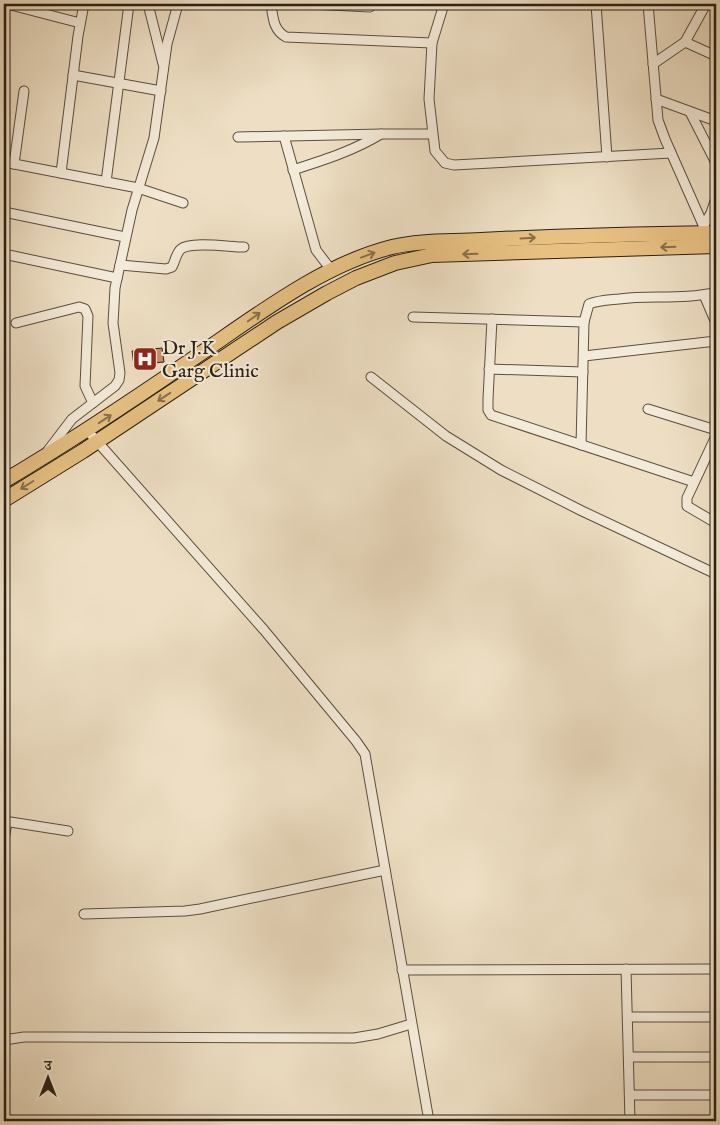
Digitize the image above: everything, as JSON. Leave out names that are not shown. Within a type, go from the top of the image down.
[{"type":"main road","points":[[4,481],[88,430],[270,306],[327,273],[368,254],[393,247],[423,242],[551,236],[712,239]]},
{"type":"main road","points":[[4,500],[97,442],[278,322],[356,278],[395,263],[432,256],[712,239]]},
{"type":"street","points":[[7,4],[80,23]]},
{"type":"street","points":[[61,173],[84,4]]},
{"type":"street","points":[[106,182],[129,4]]},
{"type":"street","points":[[148,4],[164,69]]},
{"type":"street","points":[[41,459],[72,419],[116,386],[119,380],[120,373],[113,324],[117,278],[125,237],[154,138],[167,44],[178,4]]},
{"type":"street","points":[[271,4],[275,28],[286,37],[432,43]]},
{"type":"street","points":[[309,4],[370,7]]},
{"type":"street","points":[[444,4],[432,43],[429,99],[435,151],[445,163],[454,165],[671,153]]},
{"type":"street","points":[[596,4],[607,157]]},
{"type":"street","points":[[648,4],[658,120],[671,153],[712,239]]},
{"type":"street","points":[[653,64],[685,42],[706,4]]},
{"type":"street","points":[[685,42],[716,56]]},
{"type":"street","points":[[73,75],[161,91]]},
{"type":"street","points":[[14,164],[24,91]]},
{"type":"street","points":[[656,100],[716,121]]},
{"type":"street","points":[[690,112],[716,163]]},
{"type":"street","points":[[293,170],[364,145],[382,134]]},
{"type":"street","points":[[238,137],[432,134]]},
{"type":"street","points":[[284,136],[316,250],[327,273]]},
{"type":"street","points":[[4,162],[138,188],[183,203]]},
{"type":"street","points":[[712,239],[711,213],[716,198]]},
{"type":"street","points":[[4,212],[125,237]]},
{"type":"street","points":[[120,265],[166,269],[172,267],[179,251],[183,248],[192,246],[244,247]]},
{"type":"street","points":[[4,254],[117,278]]},
{"type":"street","points":[[581,445],[584,322],[589,304],[596,301],[640,297],[704,295],[716,292]]},
{"type":"street","points":[[704,295],[716,323]]},
{"type":"street","points":[[16,323],[79,307],[85,309],[88,316],[85,386],[94,403]]},
{"type":"street","points":[[413,317],[584,322]]},
{"type":"street","points":[[492,319],[488,410],[491,415],[694,482]]},
{"type":"street","points":[[584,356],[716,341]]},
{"type":"street","points":[[490,369],[583,372]]},
{"type":"street","points":[[371,377],[446,436],[502,470],[582,511],[715,570]]},
{"type":"street","points":[[648,409],[716,430]]},
{"type":"street","points":[[88,430],[264,630],[365,754],[429,1121]]},
{"type":"street","points":[[716,436],[687,498],[687,506],[716,523]]},
{"type":"street","points":[[4,840],[5,821],[68,831]]},
{"type":"street","points":[[84,914],[200,909],[385,870]]},
{"type":"street","points":[[626,969],[630,1121]]},
{"type":"street","points":[[402,970],[716,969]]},
{"type":"street","points":[[628,1017],[716,1018]]},
{"type":"street","points":[[4,1040],[41,1036],[58,1038],[346,1038],[378,1034],[411,1024]]},
{"type":"street","points":[[629,1057],[716,1058]]},
{"type":"street","points":[[630,1094],[716,1095]]},
{"type":"building","points":[[162,348],[164,362],[134,365],[132,351]]},
{"type":"place","name":"Dr J.K Garg Clinic","points":[[145,359]]}]
